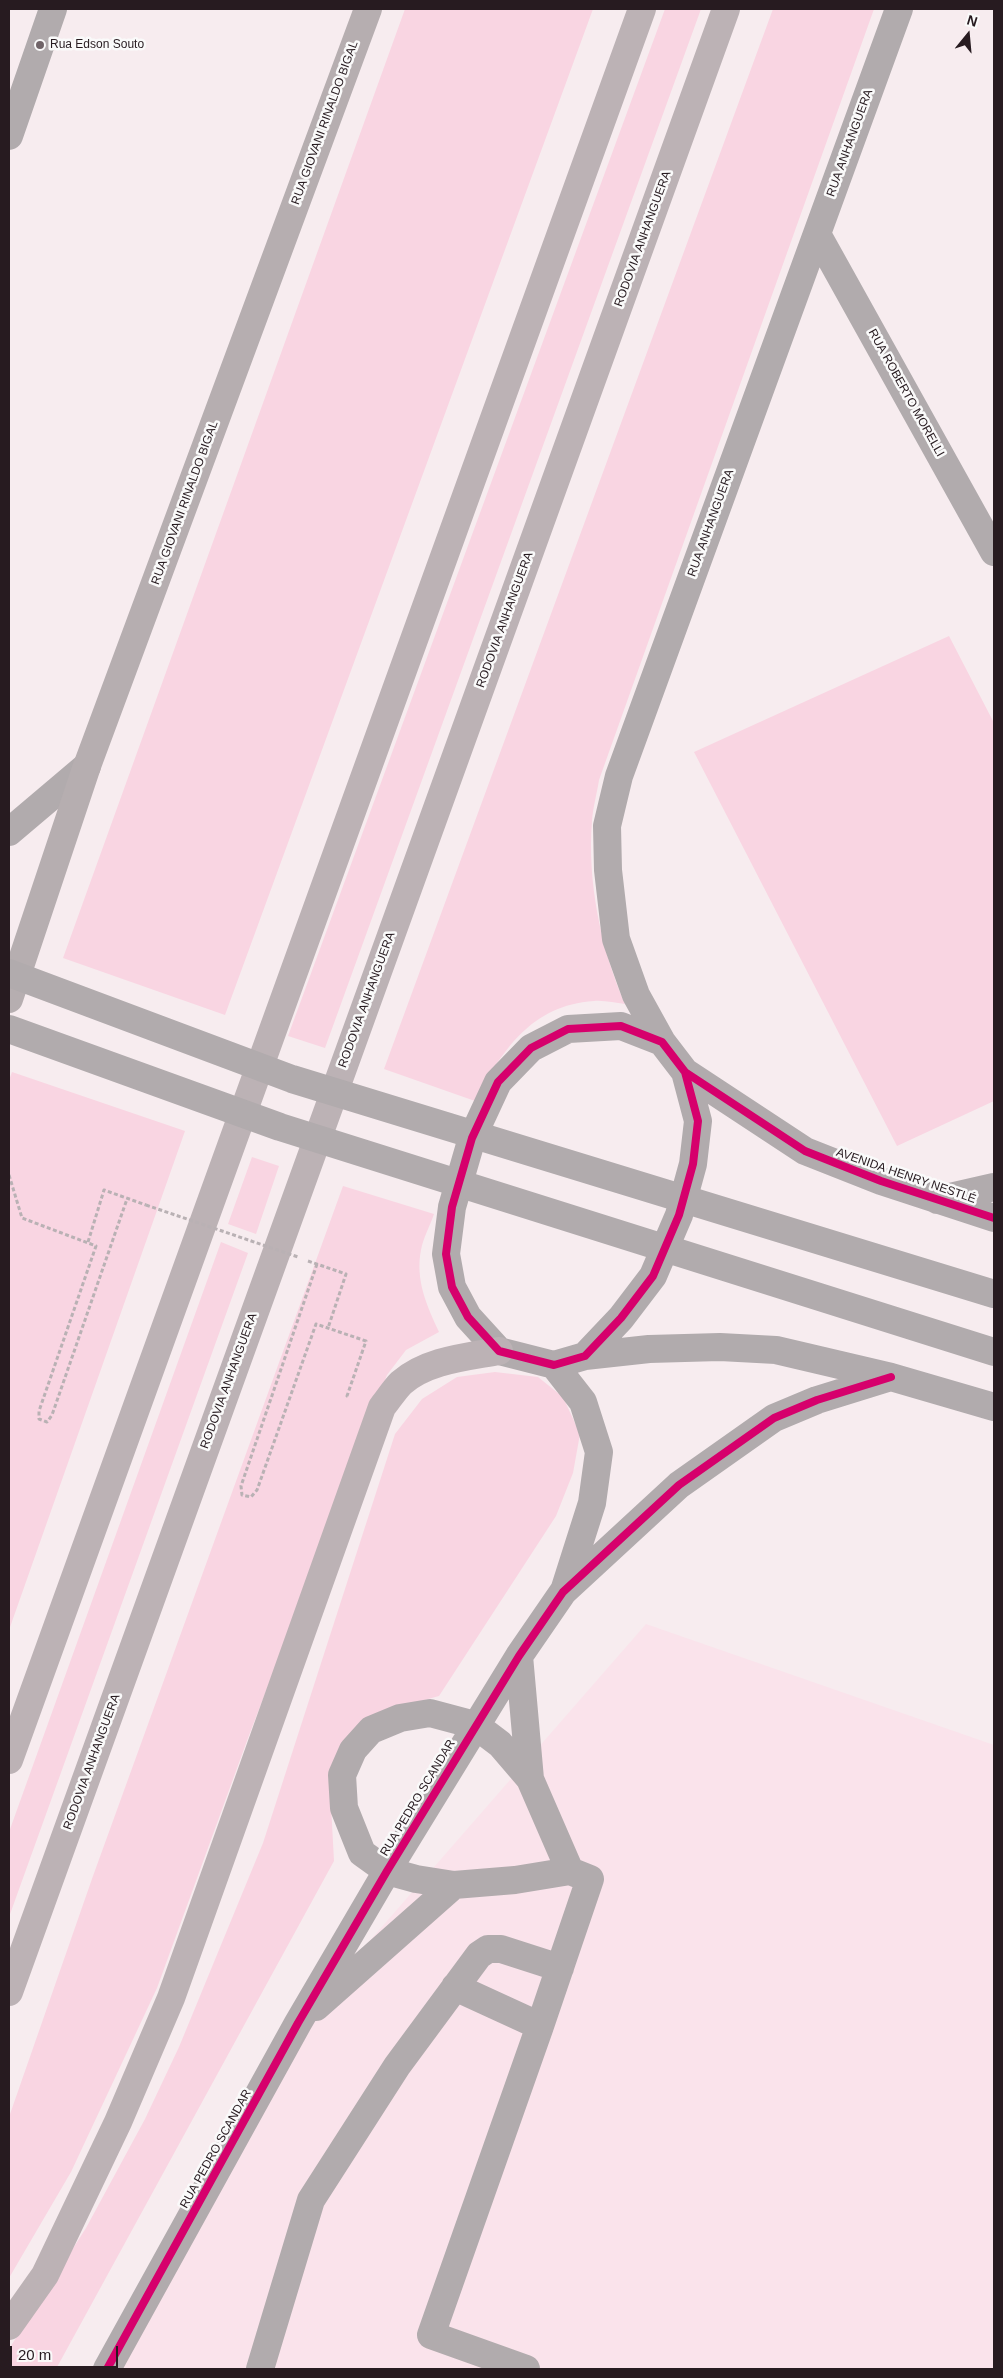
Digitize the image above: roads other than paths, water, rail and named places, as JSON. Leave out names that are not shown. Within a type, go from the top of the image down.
[{"type":"highway","points":[[9,1760],[642,9]]},
{"type":"highway","name":"RODOVIA ANHANGUERA","points":[[9,1992],[726,9]]},
{"type":"highway","points":[[9,2326],[45,2275],[118,2122],[171,1998],[382,1407],[401,1383],[425,1368],[459,1358],[499,1351]]},
{"type":"main road","name":"RUA GIOVANI RINALDO BIGAL","points":[[9,999],[87,766],[368,9]]},
{"type":"street","points":[[9,136],[53,9]]},
{"type":"street","name":"RUA ANHANGUERA","points":[[685,1072],[662,1042],[636,995],[616,938],[608,870],[607,826],[619,776],[899,9]]},
{"type":"street","name":"RUA ROBERTO MORELLI","points":[[817,234],[994,552]]},
{"type":"street","points":[[9,832],[87,766]]},
{"type":"street","points":[[9,973],[292,1079],[994,1294]]},
{"type":"street","points":[[662,1042],[621,1026],[568,1030],[531,1048],[498,1082],[470,1146],[452,1207],[446,1254],[452,1287],[468,1317],[499,1351],[554,1365],[585,1356],[649,1350],[711,1347],[776,1350],[891,1377],[994,1407]]},
{"type":"street","points":[[9,1029],[280,1127],[994,1352]]},
{"type":"street","points":[[585,1356],[621,1318],[653,1276],[679,1215],[693,1164],[698,1121],[685,1072]]},
{"type":"street","name":"AVENIDA HENRY NESTLÉ","points":[[685,1072],[804,1151],[881,1182],[994,1218]]},
{"type":"street","points":[[937,1200],[994,1188]]},
{"type":"street","name":"RUA PEDRO SCANDAR","points":[[554,1365],[583,1402],[599,1452],[592,1503],[563,1592]]},
{"type":"street","name":"RUA PEDRO SCANDAR","points":[[108,2369],[298,2023],[387,1871],[475,1725],[563,1592],[679,1485],[774,1418],[817,1400],[891,1377]]},
{"type":"street","points":[[519,1656],[530,1779]]},
{"type":"street","points":[[526,2369],[431,2335],[590,1879],[570,1871],[515,1880],[454,1885],[416,1879],[387,1871],[362,1854],[344,1808],[342,1775],[352,1750],[371,1730],[400,1718],[430,1713],[475,1725],[500,1744],[530,1779],[570,1871]]},
{"type":"street","points":[[298,2023],[454,1885]]},
{"type":"street","points":[[260,2369],[311,2200],[397,2066],[479,1955],[488,1949],[501,1949],[560,1968]]},
{"type":"street","points":[[455,1988],[540,2026]]},
{"type":"place","name":"Rua Edson Souto","points":[[40,45]]}]
